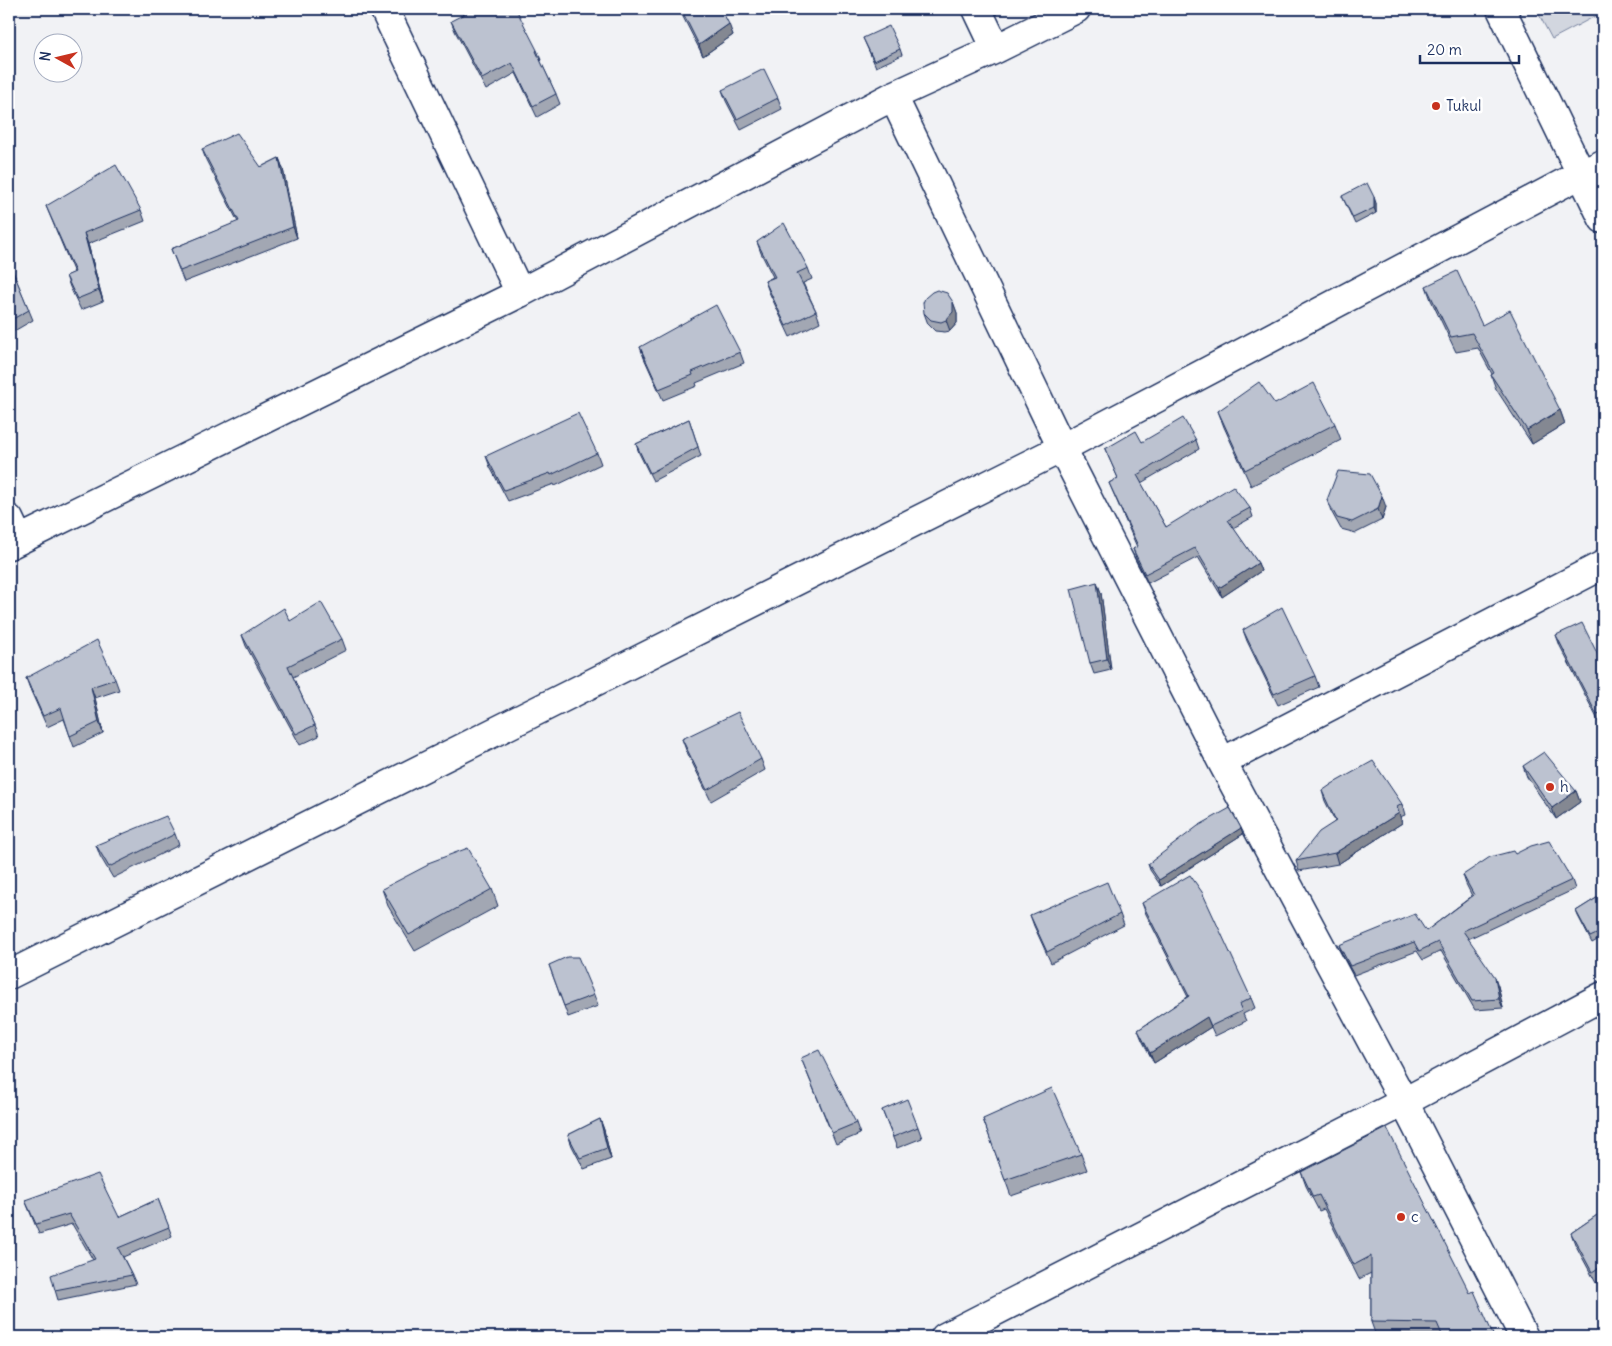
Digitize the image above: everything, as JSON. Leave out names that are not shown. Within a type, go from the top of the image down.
[{"type":"street","points":[[384,9],[520,293]]},
{"type":"street","points":[[977,9],[996,49]]},
{"type":"street","points":[[12,535],[520,293],[893,96],[996,49],[1076,9]]},
{"type":"street","points":[[1501,9],[1592,169],[1603,219]]},
{"type":"street","points":[[893,96],[1062,448],[1222,762],[1404,1102],[1524,1337]]},
{"type":"street","points":[[9,975],[1062,448],[1592,169]]},
{"type":"street","points":[[1222,762],[1603,565]]},
{"type":"street","points":[[945,1337],[1404,1102],[1603,996]]},
{"type":"shaded area","points":[[1536,9],[1603,9],[1603,12],[1552,39]]},
{"type":"building","points":[[474,9],[516,9],[537,50],[556,94],[533,106],[512,63],[482,79],[451,21]]},
{"type":"building","points":[[681,9],[721,9],[729,24],[699,45]]},
{"type":"building","points":[[889,26],[900,49],[874,61],[863,38]]},
{"type":"building","points":[[764,69],[778,98],[737,119],[722,90]]},
{"type":"building","points":[[237,133],[261,167],[279,158],[293,227],[180,271],[171,249],[239,221],[202,149]]},
{"type":"building","points":[[116,165],[141,210],[84,233],[99,290],[77,299],[66,276],[75,272],[46,206]]},
{"type":"building","points":[[1367,183],[1374,197],[1374,208],[1353,218],[1342,196]]},
{"type":"building","points":[[784,223],[808,268],[797,273],[816,311],[786,326],[765,281],[775,277],[757,242]]},
{"type":"building","points":[[9,262],[29,310],[9,321]]},
{"type":"building","points":[[1457,271],[1482,325],[1510,310],[1560,410],[1527,430],[1491,375],[1494,373],[1472,333],[1451,337],[1426,286]]},
{"type":"building","points":[[937,290],[947,293],[953,302],[953,312],[946,320],[941,322],[931,320],[924,313],[923,303],[925,298]]},
{"type":"building","points":[[716,305],[740,352],[692,372],[693,375],[659,389],[640,347]]},
{"type":"building","points":[[1259,382],[1275,404],[1314,383],[1335,424],[1245,470],[1218,411]]},
{"type":"building","points":[[578,413],[597,453],[551,475],[550,473],[504,490],[486,456]]},
{"type":"building","points":[[1183,418],[1196,440],[1137,475],[1166,527],[1233,486],[1250,508],[1228,520],[1258,563],[1219,588],[1195,548],[1145,574],[1133,549],[1138,546],[1109,483],[1118,478],[1105,449],[1136,431],[1142,442]]},
{"type":"building","points":[[689,419],[698,447],[650,473],[636,444]]},
{"type":"building","points":[[1338,471],[1370,474],[1382,496],[1378,509],[1352,522],[1337,518],[1327,500]]},
{"type":"building","points":[[1097,582],[1107,659],[1090,663],[1071,589]]},
{"type":"building","points":[[321,602],[342,639],[288,666],[315,725],[296,734],[242,635],[284,608],[290,621]]},
{"type":"building","points":[[1282,607],[1315,676],[1274,694],[1243,630]]},
{"type":"building","points":[[1582,623],[1603,665],[1603,712],[1597,715],[1556,635]]},
{"type":"building","points":[[97,640],[115,679],[91,687],[99,722],[70,736],[61,708],[43,716],[26,678]]},
{"type":"building","points":[[738,712],[761,759],[707,790],[682,739]]},
{"type":"building","name":"h","points":[[1544,752],[1576,791],[1552,808],[1523,766]]},
{"type":"building","points":[[1373,761],[1402,804],[1397,807],[1399,813],[1335,853],[1296,861],[1319,832],[1336,821],[1322,791]]},
{"type":"building","points":[[1230,808],[1241,828],[1159,880],[1148,864],[1198,826]]},
{"type":"building","points":[[166,816],[175,834],[109,867],[96,845]]},
{"type":"building","points":[[1549,841],[1572,880],[1463,931],[1495,977],[1499,999],[1472,1001],[1438,942],[1419,951],[1414,942],[1350,966],[1339,945],[1415,914],[1426,931],[1474,895],[1463,875],[1490,857],[1513,851],[1515,854],[1531,846]]},
{"type":"building","points":[[468,848],[492,889],[409,935],[382,889],[428,865],[428,863]]},
{"type":"building","points":[[1190,875],[1202,892],[1251,998],[1239,1004],[1242,1011],[1211,1026],[1207,1017],[1150,1053],[1138,1030],[1189,996],[1142,903]]},
{"type":"building","points":[[1107,882],[1120,914],[1047,952],[1030,915]]},
{"type":"building","points":[[1603,894],[1603,931],[1590,937],[1576,911]]},
{"type":"building","points":[[567,957],[578,957],[594,995],[564,1006],[549,965]]},
{"type":"building","points":[[819,1050],[856,1123],[832,1133],[801,1058]]},
{"type":"building","points":[[1052,1088],[1081,1154],[1005,1180],[983,1119]]},
{"type":"building","points":[[907,1099],[918,1127],[893,1137],[882,1110]]},
{"type":"building","points":[[600,1119],[607,1148],[580,1158],[568,1135]]},
{"type":"building","points":[[1387,1128],[1470,1293],[1474,1291],[1494,1337],[1443,1337],[1437,1323],[1371,1322],[1371,1256],[1354,1265],[1319,1195],[1313,1197],[1301,1172]]},
{"type":"building","points":[[98,1174],[119,1217],[158,1199],[169,1227],[118,1248],[132,1275],[55,1290],[51,1275],[95,1259],[69,1214],[36,1224],[25,1200]]},
{"type":"building","points":[[1603,1211],[1603,1265],[1592,1272],[1571,1233]]},
{"type":"place","name":"Tukul","points":[[1436,106]]},
{"type":"place","name":"h","points":[[1550,787]]},
{"type":"place","name":"c","points":[[1401,1217]]}]
